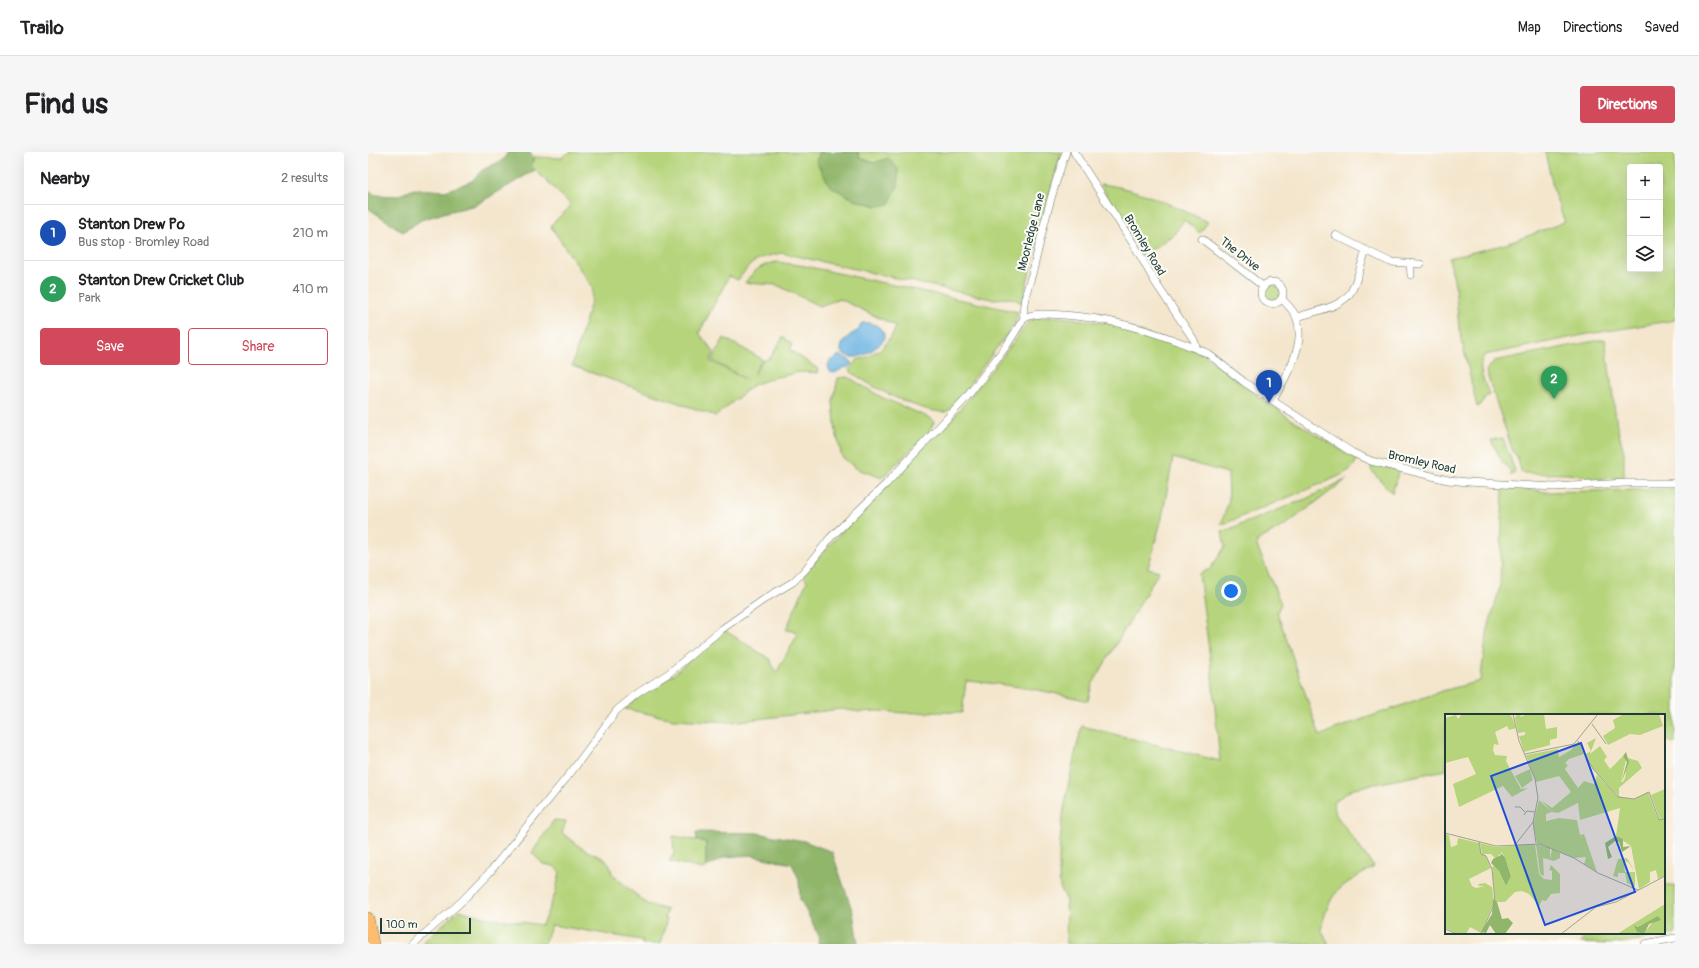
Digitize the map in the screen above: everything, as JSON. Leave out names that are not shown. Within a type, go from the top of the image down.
[{"type":"main road","points":[[368,918],[373,944]]},
{"type":"street","name":"Moorledge Lane","points":[[1024,318],[1023,311],[1031,278],[1053,192],[1066,152]]},
{"type":"street","name":"Bromley Road","points":[[1074,152],[1136,248],[1155,282],[1194,340],[1197,348]]},
{"type":"street","points":[[1335,236],[1390,262],[1420,264]]},
{"type":"street","name":"The Drive","points":[[1202,239],[1264,286]]},
{"type":"street","points":[[1273,401],[1296,354],[1299,336],[1297,317],[1335,305],[1348,296],[1366,251]]},
{"type":"street","points":[[1410,264],[1411,275]]},
{"type":"street","name":"The Drive","points":[[1282,300],[1278,303],[1272,304],[1265,302],[1261,294],[1264,286],[1270,282],[1280,285],[1283,292],[1282,300],[1297,317]]},
{"type":"street","name":"Bromley Road","points":[[1024,318],[1030,315],[1053,314],[1105,319],[1197,348],[1207,353],[1244,382],[1364,458],[1448,480],[1554,487],[1626,483],[1675,483]]},
{"type":"street","points":[[413,944],[444,918],[488,873],[572,771],[617,710],[638,693],[670,673],[722,629],[766,598],[793,582],[805,570],[830,538],[886,484],[966,398],[1007,345],[1024,318]]},
{"type":"street","points":[[1645,944],[1675,938]]},
{"type":"green space","points":[[508,152],[529,152],[534,157],[531,166],[535,170],[476,205],[421,220],[403,232],[368,208],[368,191],[376,195],[396,196],[415,189],[445,191],[472,181],[482,170],[503,160]]},
{"type":"green space","points":[[570,152],[1062,152],[1051,186],[1022,303],[1012,298],[991,299],[782,253],[756,260],[738,280],[729,276],[699,333],[714,352],[710,361],[747,380],[712,360],[724,338],[762,359],[754,374],[762,361],[770,358],[783,337],[792,344],[790,350],[818,369],[817,373],[800,372],[773,378],[753,385],[716,416],[572,366],[591,302],[593,288],[551,227],[552,224],[569,208],[570,204],[531,166],[534,157],[561,158]]},
{"type":"green space","points":[[820,152],[858,152],[860,158],[874,163],[888,158],[898,169],[898,185],[889,204],[877,206],[855,200],[830,186],[816,161]]},
{"type":"green space","points":[[1545,152],[1675,152],[1675,320],[1583,335],[1485,355],[1482,359],[1481,369],[1483,380],[1489,395],[1484,398],[1484,401],[1477,407],[1459,328],[1455,284],[1449,258],[1506,244],[1565,222],[1555,196]]},
{"type":"green space","points":[[1100,184],[1128,189],[1169,204],[1208,222],[1200,233],[1184,220],[1174,234],[1143,256]]},
{"type":"green space","points":[[777,262],[805,266],[1018,312],[1015,323],[953,407],[946,412],[935,411],[909,403],[881,391],[849,370],[857,360],[868,357],[883,347],[893,334],[896,326],[840,299],[819,306],[777,285],[745,283],[758,269],[767,264]]},
{"type":"green space","points":[[1272,285],[1278,287],[1280,293],[1278,299],[1272,301],[1266,299],[1264,293],[1266,287]]},
{"type":"green space","points":[[1038,317],[1060,317],[1108,323],[1187,347],[1203,354],[1256,395],[1288,417],[1346,453],[1357,458],[1356,462],[1349,470],[1335,478],[1221,525],[1229,500],[1228,473],[1173,458],[1162,518],[1148,568],[1159,571],[1092,685],[1088,701],[1028,688],[966,681],[962,713],[859,712],[841,709],[732,722],[674,719],[625,709],[642,694],[674,674],[724,630],[770,659],[776,673],[799,632],[786,630],[807,581],[803,576],[834,540],[944,426],[948,424],[1017,338],[1026,324]]},
{"type":"green space","points":[[1605,339],[1617,426],[1624,452],[1624,478],[1598,479],[1568,474],[1522,473],[1517,457],[1513,452],[1486,371],[1494,361]]},
{"type":"green space","points":[[848,377],[881,397],[932,419],[934,422],[928,433],[882,478],[857,469],[842,457],[836,432],[833,402],[838,378]]},
{"type":"green space","points":[[1503,438],[1515,471],[1511,476],[1510,470],[1503,463],[1491,440]]},
{"type":"green space","points":[[1372,463],[1399,470],[1392,493],[1371,470]]},
{"type":"green space","points":[[1347,479],[1287,524],[1257,541],[1257,546],[1281,604],[1277,612],[1320,736],[1335,729],[1442,691],[1480,681],[1488,628],[1500,587],[1503,486],[1547,492],[1675,489],[1675,744],[1665,739],[1665,714],[1445,714],[1445,770],[1354,788],[1333,802],[1336,815],[1374,867],[1345,885],[1333,897],[1324,916],[1321,930],[1329,944],[1066,944],[1067,921],[1065,897],[1060,887],[1060,848],[1068,785],[1082,726],[1220,761],[1211,666],[1199,574],[1210,569],[1225,547],[1222,532],[1308,498]]},
{"type":"green space","points":[[554,820],[566,821],[562,833],[582,848],[603,858],[609,864],[612,874],[647,904],[667,910],[664,918],[667,919],[660,944],[642,944],[642,940],[552,925],[544,944],[421,944],[459,910],[484,917],[542,925],[555,894],[560,872],[554,866],[543,864],[532,853]]},
{"type":"green space","points":[[696,832],[757,833],[804,841],[832,852],[853,913],[858,944],[818,944],[820,938],[800,899],[799,879],[792,864],[750,855],[725,857],[706,867],[706,842],[697,840]]},
{"type":"green space","points":[[673,836],[706,842],[706,867],[702,869],[669,861],[674,854]]},
{"type":"green space","points":[[1665,886],[1675,886],[1675,934],[1614,944],[1581,943],[1585,934],[1665,934]]},
{"type":"water","points":[[862,323],[869,323],[878,326],[884,334],[884,340],[864,355],[858,357],[846,356],[841,352],[842,344],[859,330]]},
{"type":"water","points":[[839,355],[850,360],[852,364],[835,373],[830,372],[828,366],[830,360],[833,360]]},
{"type":"place","name":"Stanton Drew Cricket Club","points":[[1554,399]]},
{"type":"place","name":"Stanton Drew Po","points":[[1269,403]]}]
